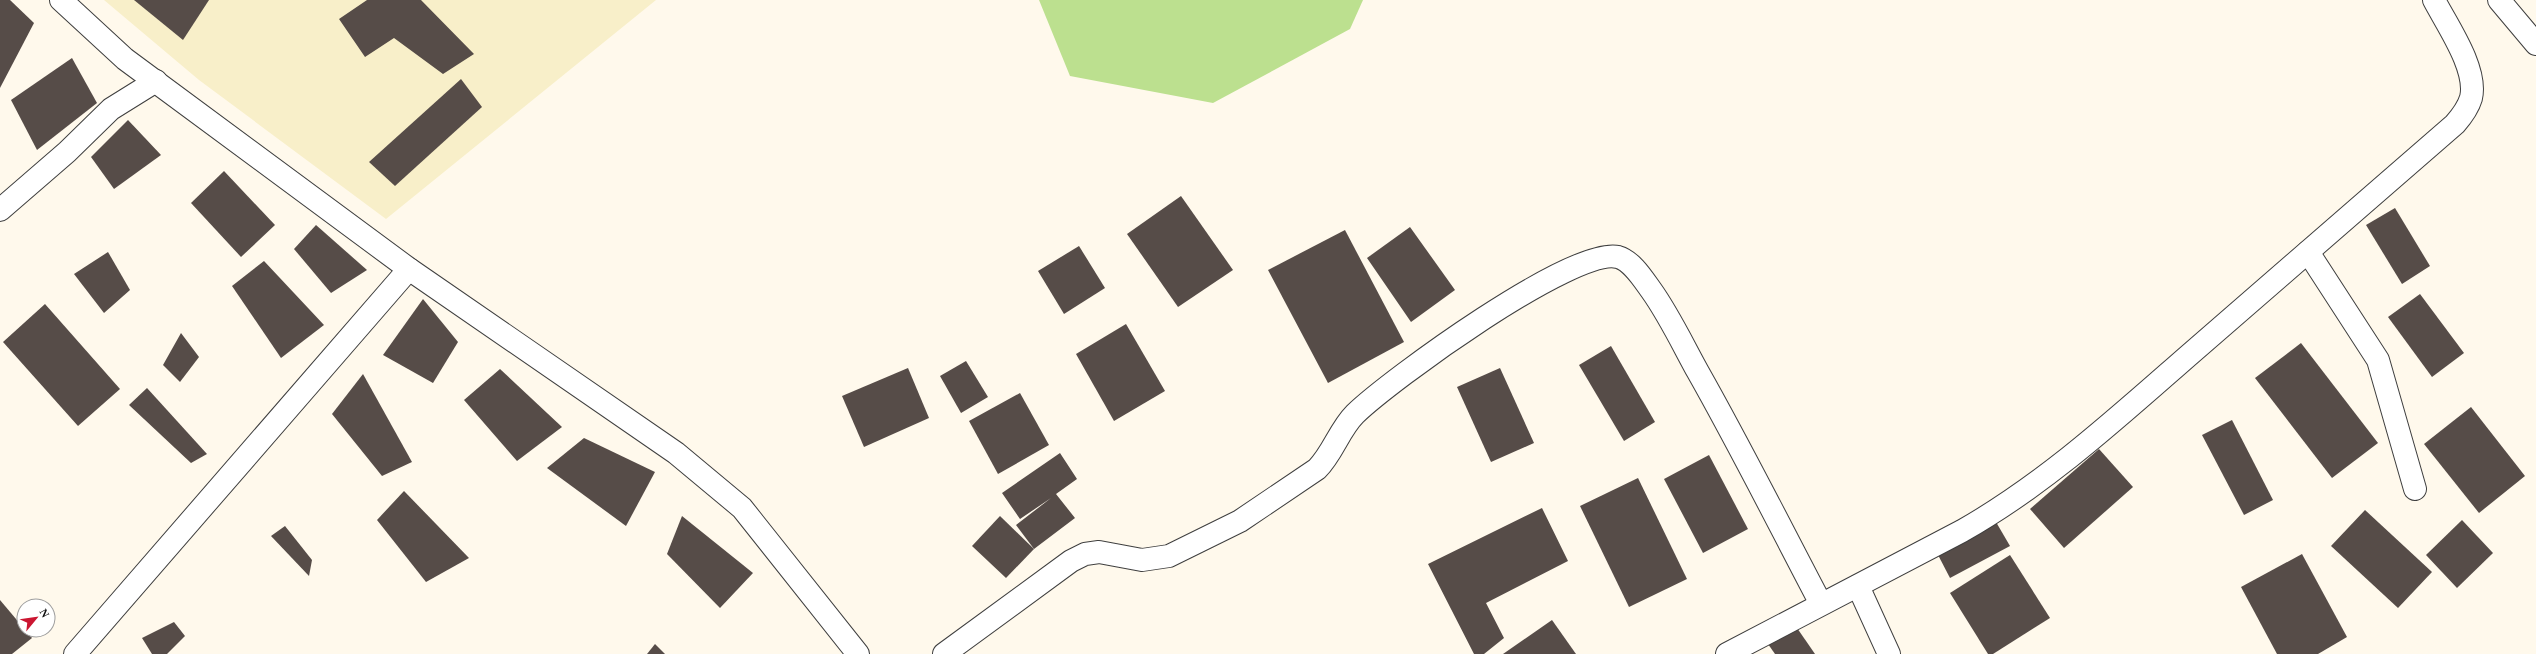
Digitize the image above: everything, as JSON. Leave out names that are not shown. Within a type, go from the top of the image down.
[{"type":"street","points":[[62,0],[125,59],[409,269],[676,453],[742,508],[858,654]]},
{"type":"street","points":[[1727,654],[1987,517],[2035,485],[2113,422],[2455,124],[2465,111],[2471,97],[2472,82],[2468,66],[2434,0]]},
{"type":"street","points":[[2499,0],[2536,44]]},
{"type":"street","points":[[0,210],[67,152],[111,109],[156,81]]},
{"type":"street","points":[[2308,252],[2378,360],[2415,489]]},
{"type":"street","points":[[944,654],[1071,561],[1085,554],[1099,552],[1142,560],[1169,556],[1240,520],[1317,469],[1327,459],[1342,431],[1354,416],[1428,356],[1532,289],[1596,259],[1618,257],[1634,267],[1653,291],[1726,422],[1821,604]]},
{"type":"street","points":[[75,654],[409,269]]},
{"type":"street","points":[[1858,586],[1889,654]]},
{"type":"shaded area","points":[[104,0],[656,0],[386,219],[199,80]]},
{"type":"green space","points":[[1039,0],[1363,0],[1350,29],[1213,103],[1070,76]]},
{"type":"building","points":[[0,0],[10,0],[34,23],[0,88]]},
{"type":"building","points":[[134,0],[209,0],[183,40]]},
{"type":"building","points":[[367,0],[421,0],[474,54],[443,74],[394,38],[365,57],[339,19]]},
{"type":"building","points":[[72,58],[97,103],[37,150],[11,100]]},
{"type":"building","points":[[461,79],[482,107],[395,186],[369,162]]},
{"type":"building","points":[[128,120],[161,155],[114,189],[91,157]]},
{"type":"building","points":[[224,171],[275,225],[241,257],[191,203]]},
{"type":"building","points":[[1181,196],[1233,270],[1178,307],[1127,234]]},
{"type":"building","points":[[2395,208],[2430,266],[2402,284],[2366,225]]},
{"type":"building","points":[[316,225],[367,270],[331,293],[294,249]]},
{"type":"building","points":[[1410,227],[1455,290],[1411,322],[1367,258]]},
{"type":"building","points":[[1345,230],[1404,342],[1328,383],[1268,270]]},
{"type":"building","points":[[1079,246],[1105,288],[1064,314],[1038,271]]},
{"type":"building","points":[[108,252],[130,290],[104,313],[74,274]]},
{"type":"building","points":[[264,261],[324,325],[281,358],[232,286]]},
{"type":"building","points":[[2420,294],[2464,353],[2432,377],[2388,317]]},
{"type":"building","points":[[423,299],[458,342],[433,383],[383,355]]},
{"type":"building","points":[[45,304],[120,389],[78,426],[3,342]]},
{"type":"building","points":[[1126,324],[1165,391],[1114,421],[1076,354]]},
{"type":"building","points":[[181,333],[199,357],[180,382],[163,365]]},
{"type":"building","points":[[2301,343],[2378,443],[2332,478],[2255,378]]},
{"type":"building","points":[[1611,346],[1655,422],[1624,441],[1579,365]]},
{"type":"building","points":[[966,361],[988,397],[961,413],[940,376]]},
{"type":"building","points":[[908,368],[929,418],[864,447],[842,396]]},
{"type":"building","points":[[1500,368],[1534,443],[1491,462],[1457,387]]},
{"type":"building","points":[[500,369],[562,427],[517,461],[464,400]]},
{"type":"building","points":[[363,374],[412,462],[382,476],[332,414]]},
{"type":"building","points":[[147,388],[207,454],[191,463],[129,405]]},
{"type":"building","points":[[1020,393],[1049,445],[998,474],[969,421]]},
{"type":"building","points":[[2471,407],[2525,476],[2479,513],[2424,444]]},
{"type":"building","points":[[2232,420],[2273,500],[2244,515],[2202,435]]},
{"type":"building","points":[[584,438],[655,472],[626,526],[547,468]]},
{"type":"building","points":[[2099,449],[2133,487],[2064,548],[2030,509]]},
{"type":"building","points":[[1060,453],[1077,479],[1056,494],[1075,518],[1034,549],[1016,525],[1051,498],[1020,519],[1002,493]]},
{"type":"building","points":[[1709,455],[1748,529],[1703,553],[1664,479]]},
{"type":"building","points":[[1638,478],[1687,579],[1629,607],[1580,506]]},
{"type":"building","points":[[404,491],[469,558],[426,582],[377,520]]},
{"type":"building","points":[[1542,508],[1568,561],[1486,603],[1504,638],[1484,654],[1474,654],[1428,564]]},
{"type":"building","points":[[2365,510],[2432,572],[2398,608],[2331,546]]},
{"type":"building","points":[[682,516],[753,573],[720,608],[667,554]]},
{"type":"building","points":[[1000,516],[1034,549],[1006,578],[972,546]]},
{"type":"building","points":[[2462,520],[2493,553],[2457,588],[2426,555]]},
{"type":"building","points":[[1996,522],[2010,546],[1950,578],[1937,553]]},
{"type":"building","points":[[285,526],[312,560],[309,576],[271,536]]},
{"type":"building","points":[[2302,554],[2347,637],[2318,654],[2277,654],[2241,587]]},
{"type":"building","points":[[2010,555],[2050,618],[1993,654],[1988,654],[1950,593]]},
{"type":"building","points":[[0,600],[16,619],[16,638],[32,638],[12,654],[0,654]]},
{"type":"building","points":[[1552,620],[1576,654],[1503,654]]},
{"type":"building","points":[[174,622],[185,636],[167,654],[152,654],[142,638]]},
{"type":"building","points":[[1795,625],[1815,654],[1775,654],[1768,644]]},
{"type":"building","points":[[655,644],[665,654],[647,654]]}]
